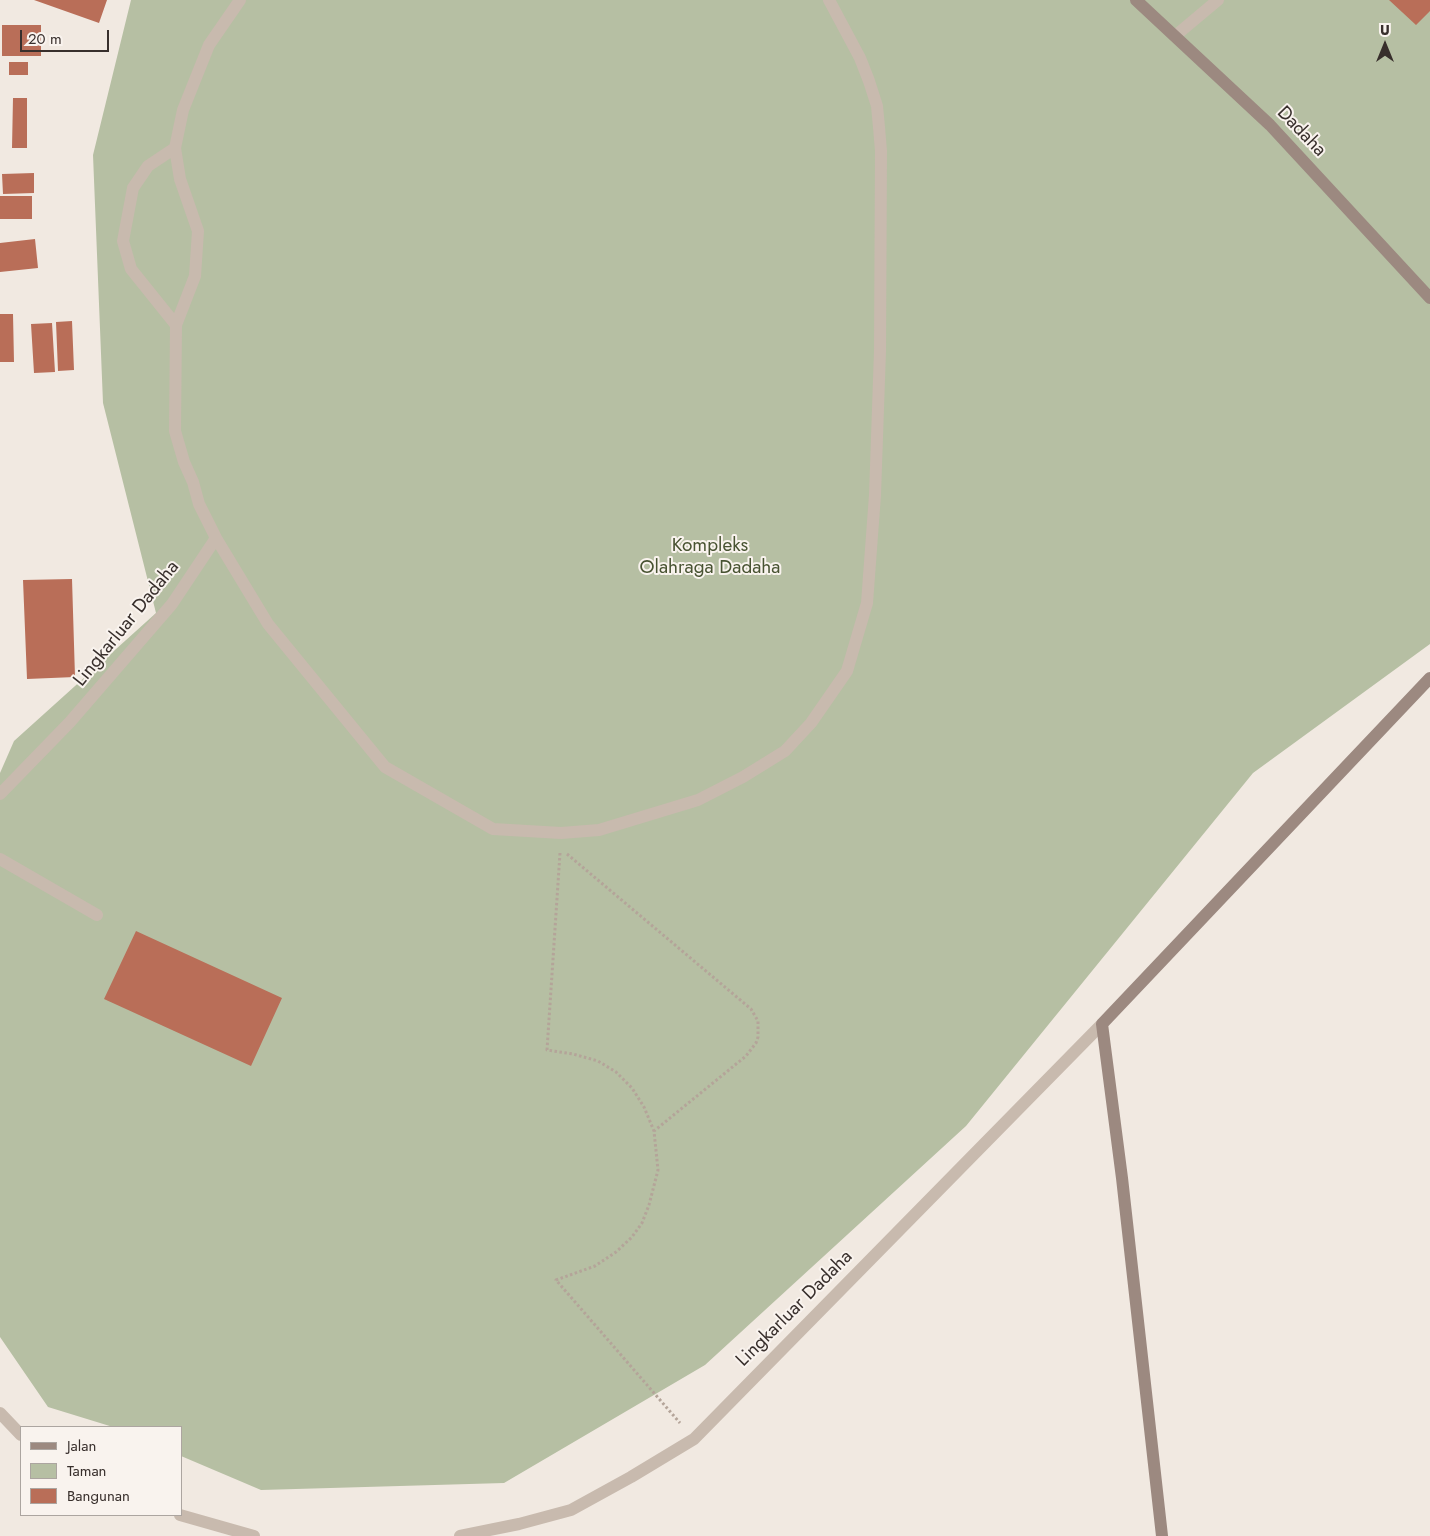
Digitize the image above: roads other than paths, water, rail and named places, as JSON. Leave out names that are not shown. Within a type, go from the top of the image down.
[{"type":"street","name":"Dadaha","points":[[1136,0],[1270,125],[1430,298]]},
{"type":"street","points":[[1162,1536],[1122,1178],[1102,1024],[1430,678]]},
{"type":"lane","points":[[240,0],[209,45],[183,110],[175,148],[180,179],[198,231],[195,276],[176,325],[175,432],[199,504],[216,538],[268,624],[385,767],[493,829],[561,833],[600,830],[698,800],[744,777],[785,751],[811,723],[847,671],[867,603],[875,495],[880,342],[881,151],[877,106],[866,74],[860,58],[829,0]]},
{"type":"lane","points":[[1175,36],[1218,0]]},
{"type":"lane","points":[[175,148],[148,166],[134,188],[123,241],[130,269],[176,325]]},
{"type":"lane","name":"Lingkarluar Dadaha","points":[[0,794],[70,722],[172,604],[216,538]]},
{"type":"lane","points":[[0,859],[97,916]]},
{"type":"lane","name":"Lingkarluar Dadaha","points":[[460,1536],[519,1524],[571,1510],[694,1439],[1102,1024]]},
{"type":"lane","points":[[0,1413],[20,1434]]},
{"type":"lane","points":[[182,1516],[254,1536]]},
{"type":"park label","name":"Kompleks Olahraga Dadaha","points":[[710,557]]}]
